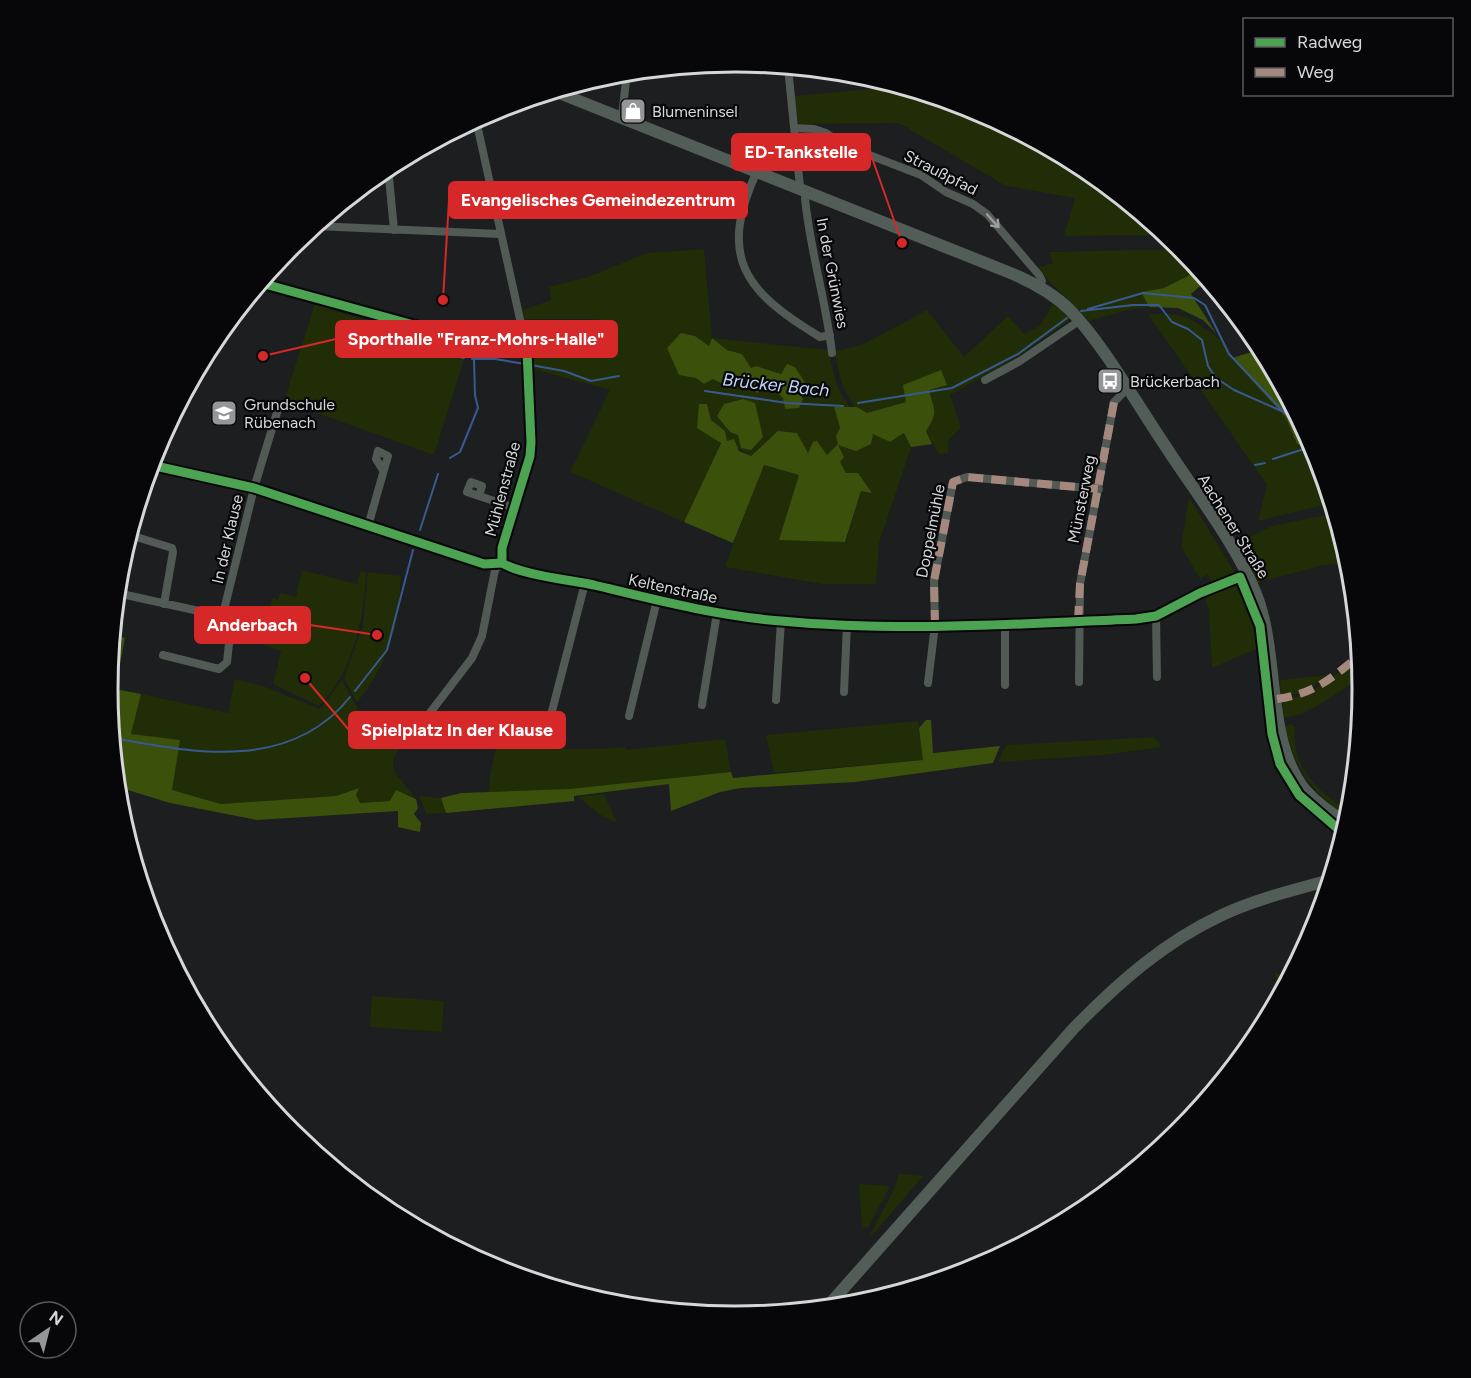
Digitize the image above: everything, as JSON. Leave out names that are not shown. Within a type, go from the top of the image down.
[{"type":"main road","name":"Aachener Straße","points":[[567,96],[757,171],[802,193],[1039,286],[1061,302],[1079,321],[1127,389],[1236,555],[1256,593],[1269,638],[1279,724],[1290,765],[1312,797],[1339,817]]},
{"type":"main road","points":[[836,1297],[1074,1028],[1111,990],[1171,943],[1222,915],[1321,883]]},
{"type":"street","name":"In der Grünwies","points":[[789,74],[802,193],[832,353]]},
{"type":"street","points":[[622,116],[626,82]]},
{"type":"street","name":"Straußpfad","points":[[795,128],[819,131],[868,155],[916,173],[981,209],[1039,275],[1042,281],[1039,286]]},
{"type":"street","name":"Mühlenstraße","points":[[426,718],[472,658],[482,636],[495,570],[502,562],[502,548],[531,442],[527,355],[478,129]]},
{"type":"street","points":[[757,171],[741,214],[737,239],[740,258],[748,276],[777,306],[810,331],[819,337],[830,335]]},
{"type":"street","points":[[389,179],[394,230]]},
{"type":"street","points":[[328,226],[500,234]]},
{"type":"street","points":[[269,285],[527,355]]},
{"type":"street","points":[[985,380],[1020,361],[1079,321]]},
{"type":"street","name":"Münsterweg","points":[[1078,621],[1080,584],[1114,402],[1127,389]]},
{"type":"street","name":"In der Klause","points":[[163,656],[219,669],[227,662],[231,626],[224,610],[255,488],[279,406]]},
{"type":"street","name":"Keltenstraße","points":[[160,467],[255,488],[484,564],[502,562],[717,613],[781,621],[847,625],[935,625],[1078,621],[1156,616],[1200,593]]},
{"type":"street","points":[[368,526],[383,470]]},
{"type":"street","name":"Doppelmühle","points":[[935,625],[934,581],[953,482],[967,477],[1099,489]]},
{"type":"street","name":"Mühlenstraße","points":[[479,496],[514,508]]},
{"type":"street","points":[[138,537],[172,548],[174,552],[164,604]]},
{"type":"street","points":[[550,719],[585,583]]},
{"type":"street","name":"In der Klause","points":[[126,595],[217,615],[224,610]]},
{"type":"street","name":"Keltenstraße","points":[[629,716],[657,600]]},
{"type":"street","name":"Keltenstraße","points":[[702,705],[717,613]]},
{"type":"street","points":[[1156,616],[1157,677]]},
{"type":"street","points":[[776,700],[781,621]]},
{"type":"street","points":[[1078,621],[1079,682]]},
{"type":"street","points":[[1005,623],[1005,685]]},
{"type":"street","points":[[844,692],[847,625]]},
{"type":"street","points":[[928,683],[935,625]]},
{"type":"green space","points":[[871,89],[895,93],[934,105],[1008,136],[1078,176],[1153,235],[1064,236],[1075,198],[1006,186],[899,123],[799,124],[794,96]]},
{"type":"green space","points":[[704,249],[712,338],[828,350],[837,386],[850,408],[834,407],[840,428],[836,436],[873,433],[890,442],[904,433],[911,447],[879,543],[876,584],[822,584],[725,567],[763,465],[799,475],[846,542],[861,491],[871,492],[846,473],[839,462],[827,455],[817,441],[808,453],[769,438],[751,456],[727,441],[725,431],[711,420],[707,404],[700,404],[721,442],[684,522],[570,472],[610,390],[533,369],[530,340],[600,356],[604,341],[603,323],[598,319],[524,319],[523,310],[551,300],[549,287],[588,277],[647,253]],"holes":[[[695,336],[709,346],[712,338],[727,350],[742,354],[751,369],[756,366],[781,374],[787,364],[797,390],[783,398],[769,385],[727,386],[713,379],[704,384],[696,378]],[[743,399],[755,403],[755,406],[730,432],[725,425],[724,404]]]},
{"type":"green space","points":[[1168,249],[1192,274],[1164,288],[1141,292],[1149,307],[1127,310],[1089,321],[1037,268],[1053,263],[1049,252]]},
{"type":"green space","points":[[1192,274],[1201,285],[1191,294],[1216,333],[1203,320],[1178,308],[1149,307],[1141,292],[1164,288]]},
{"type":"green space","points":[[1054,302],[1071,319],[1019,356],[950,395],[961,428],[948,440],[948,453],[939,454],[926,431],[934,415],[929,390],[941,370],[906,402],[867,413],[854,407],[842,384],[834,352],[864,344],[927,310],[964,357],[1008,316],[1024,334],[1040,326]]},
{"type":"green space","points":[[315,304],[466,353],[434,455],[284,401]]},
{"type":"green space","points":[[1148,314],[1173,314],[1189,318],[1220,339],[1232,358],[1286,418],[1297,444],[1303,447],[1306,453],[1324,505],[1258,521],[1267,485]]},
{"type":"green space","points":[[681,333],[695,336],[709,346],[712,338],[727,350],[742,354],[751,368],[756,366],[781,374],[787,364],[795,367],[806,384],[804,388],[797,390],[803,399],[799,408],[785,409],[783,398],[769,385],[757,393],[748,383],[727,386],[713,379],[704,384],[696,378],[679,375],[667,348]]},
{"type":"green space","points":[[1253,352],[1270,380],[1303,447],[1297,444],[1286,418],[1232,358]]},
{"type":"green space","points":[[941,370],[947,385],[929,390],[934,415],[926,431],[932,444],[911,447],[904,433],[890,442],[873,434],[871,444],[856,451],[838,445],[844,457],[840,462],[846,473],[858,473],[872,493],[861,491],[845,542],[779,540],[799,475],[764,465],[733,543],[684,522],[721,443],[697,428],[699,404],[707,404],[711,420],[725,431],[727,441],[734,439],[739,451],[751,456],[778,431],[797,433],[808,453],[813,442],[817,441],[827,455],[838,444],[836,436],[840,428],[834,407],[857,407],[867,413],[906,402],[903,385]]},
{"type":"green space","points":[[743,399],[755,403],[763,437],[751,450],[741,448],[738,435],[730,432],[717,416],[724,404]]},
{"type":"green space","points":[[1189,497],[1237,576],[1213,586],[1208,574],[1200,579],[1181,546]]},
{"type":"green space","points":[[1327,515],[1340,564],[1324,565],[1256,583],[1235,544],[1272,526]]},
{"type":"green space","points":[[302,570],[357,584],[360,571],[366,572],[360,626],[349,661],[331,692],[319,706],[273,684],[281,651],[264,645],[268,626],[264,619],[266,605],[270,606],[273,598],[278,600],[280,593],[296,597]]},
{"type":"green space","points":[[368,572],[401,576],[400,595],[398,613],[385,658],[357,703],[344,678],[363,625]]},
{"type":"green space","points":[[1239,579],[1253,609],[1263,646],[1212,668],[1209,611],[1204,593]]},
{"type":"green space","points":[[121,637],[125,638],[119,668]]},
{"type":"green space","points":[[1351,663],[1352,683],[1312,709],[1292,717],[1284,717],[1282,704],[1285,700],[1310,693]]},
{"type":"green space","points":[[1330,675],[1302,693],[1281,695],[1280,680]]},
{"type":"green space","points":[[235,679],[263,686],[320,709],[342,680],[359,711],[411,733],[393,762],[396,774],[416,799],[407,794],[390,801],[360,803],[355,795],[358,788],[336,796],[221,804],[172,790],[131,734],[141,694],[228,713]]},
{"type":"green space","points":[[118,690],[141,694],[131,734],[180,740],[172,790],[221,804],[336,796],[359,788],[356,795],[360,803],[390,801],[396,790],[416,799],[418,808],[414,814],[421,823],[420,832],[398,827],[398,811],[257,820],[170,803],[127,790]]},
{"type":"green space","points":[[926,720],[931,720],[933,753],[1000,746],[993,763],[855,782],[741,788],[720,792],[671,811],[669,784],[574,796],[574,801],[446,813],[441,798],[461,793],[569,789],[731,772],[733,778],[923,760],[919,728]]},
{"type":"green space","points":[[918,721],[924,760],[774,773],[766,735]]},
{"type":"green space","points":[[1290,723],[1295,728],[1295,742],[1303,767],[1318,788],[1341,806],[1340,811],[1315,790],[1307,779],[1294,755],[1285,727]]},
{"type":"green space","points":[[1274,730],[1320,810],[1337,824],[1336,827],[1307,801],[1287,776],[1276,747]]},
{"type":"green space","points":[[1271,734],[1289,780],[1306,802],[1336,828],[1335,831],[1306,806],[1281,779],[1273,765],[1269,750]]},
{"type":"green space","points":[[1154,737],[1162,747],[1103,755],[998,762],[1006,745]]},
{"type":"green space","points":[[725,739],[731,772],[569,789],[489,794],[490,776],[498,740],[546,748],[625,747],[626,750]]},
{"type":"green space","points":[[604,794],[617,823],[599,814],[578,797]]},
{"type":"green space","points":[[419,796],[441,798],[446,813],[426,814]]},
{"type":"green space","points":[[1275,972],[1282,975],[1277,984]]},
{"type":"green space","points":[[372,996],[444,1001],[442,1032],[370,1027]]},
{"type":"green space","points":[[899,1174],[923,1176],[872,1236],[870,1235],[894,1189]]},
{"type":"green space","points":[[859,1184],[890,1186],[868,1228],[862,1227]]},
{"type":"waterway","points":[[1088,309],[1143,293],[1194,298],[1205,305],[1229,354],[1281,409]]},
{"type":"waterway","name":"Brücker Bach","points":[[1081,311],[1133,305],[1159,305],[1172,322],[1188,329],[1202,340],[1208,366],[1216,378],[1234,390],[1284,412],[1291,419]]},
{"type":"waterway","name":"Brücker Bach","points":[[858,403],[952,388],[1018,354],[1067,318]]},
{"type":"waterway","name":"Brücker Bach","points":[[416,344],[464,358]]},
{"type":"waterway","name":"Brücker Bach","points":[[472,359],[495,359],[525,364]]},
{"type":"waterway","points":[[450,458],[460,452],[478,408],[475,395],[474,360]]},
{"type":"waterway","name":"Brücker Bach","points":[[531,365],[564,371],[591,381],[619,376]]},
{"type":"waterway","name":"Brücker Bach","points":[[705,391],[787,403],[843,406]]},
{"type":"waterway","points":[[1273,459],[1304,449]]},
{"type":"waterway","points":[[1255,465],[1265,463]]},
{"type":"waterway","points":[[420,530],[438,474]]},
{"type":"waterway","points":[[355,691],[387,650],[413,550]]},
{"type":"waterway","points":[[121,739],[208,751],[240,751],[270,747],[299,737],[326,721],[350,697]]},
{"type":"marked path","points":[[1078,621],[1080,584],[1114,402]]},
{"type":"marked path","points":[[935,625],[934,581],[953,482],[967,477],[1099,489]]},
{"type":"marked path","points":[[1277,699],[1312,689],[1351,662]]},
{"type":"cycle path","points":[[269,285],[472,341],[527,351],[530,456],[502,548],[502,563]]},
{"type":"cycle path","points":[[160,467],[254,488],[484,564],[502,563],[534,574],[594,585],[687,607],[757,619],[914,627],[1136,619],[1156,616],[1200,593],[1240,577],[1260,626],[1272,734],[1280,764],[1299,795],[1336,827]]},
{"type":"place","name":"Blumeninsel","points":[[633,111]]},
{"type":"place","name":"ED-Tankstelle","points":[[902,243]]},
{"type":"place","name":"Evangelisches Gemeindezentrum","points":[[443,300]]},
{"type":"place","name":"Sporthalle \"Franz-Mohrs-Halle\"","points":[[263,356]]},
{"type":"place","name":"Brückerbach","points":[[1110,381]]},
{"type":"place","name":"Grundschule Rübenach","points":[[224,413]]},
{"type":"place","name":"Anderbach","points":[[377,635]]},
{"type":"place","name":"Spielplatz In der Klause","points":[[305,678]]}]
